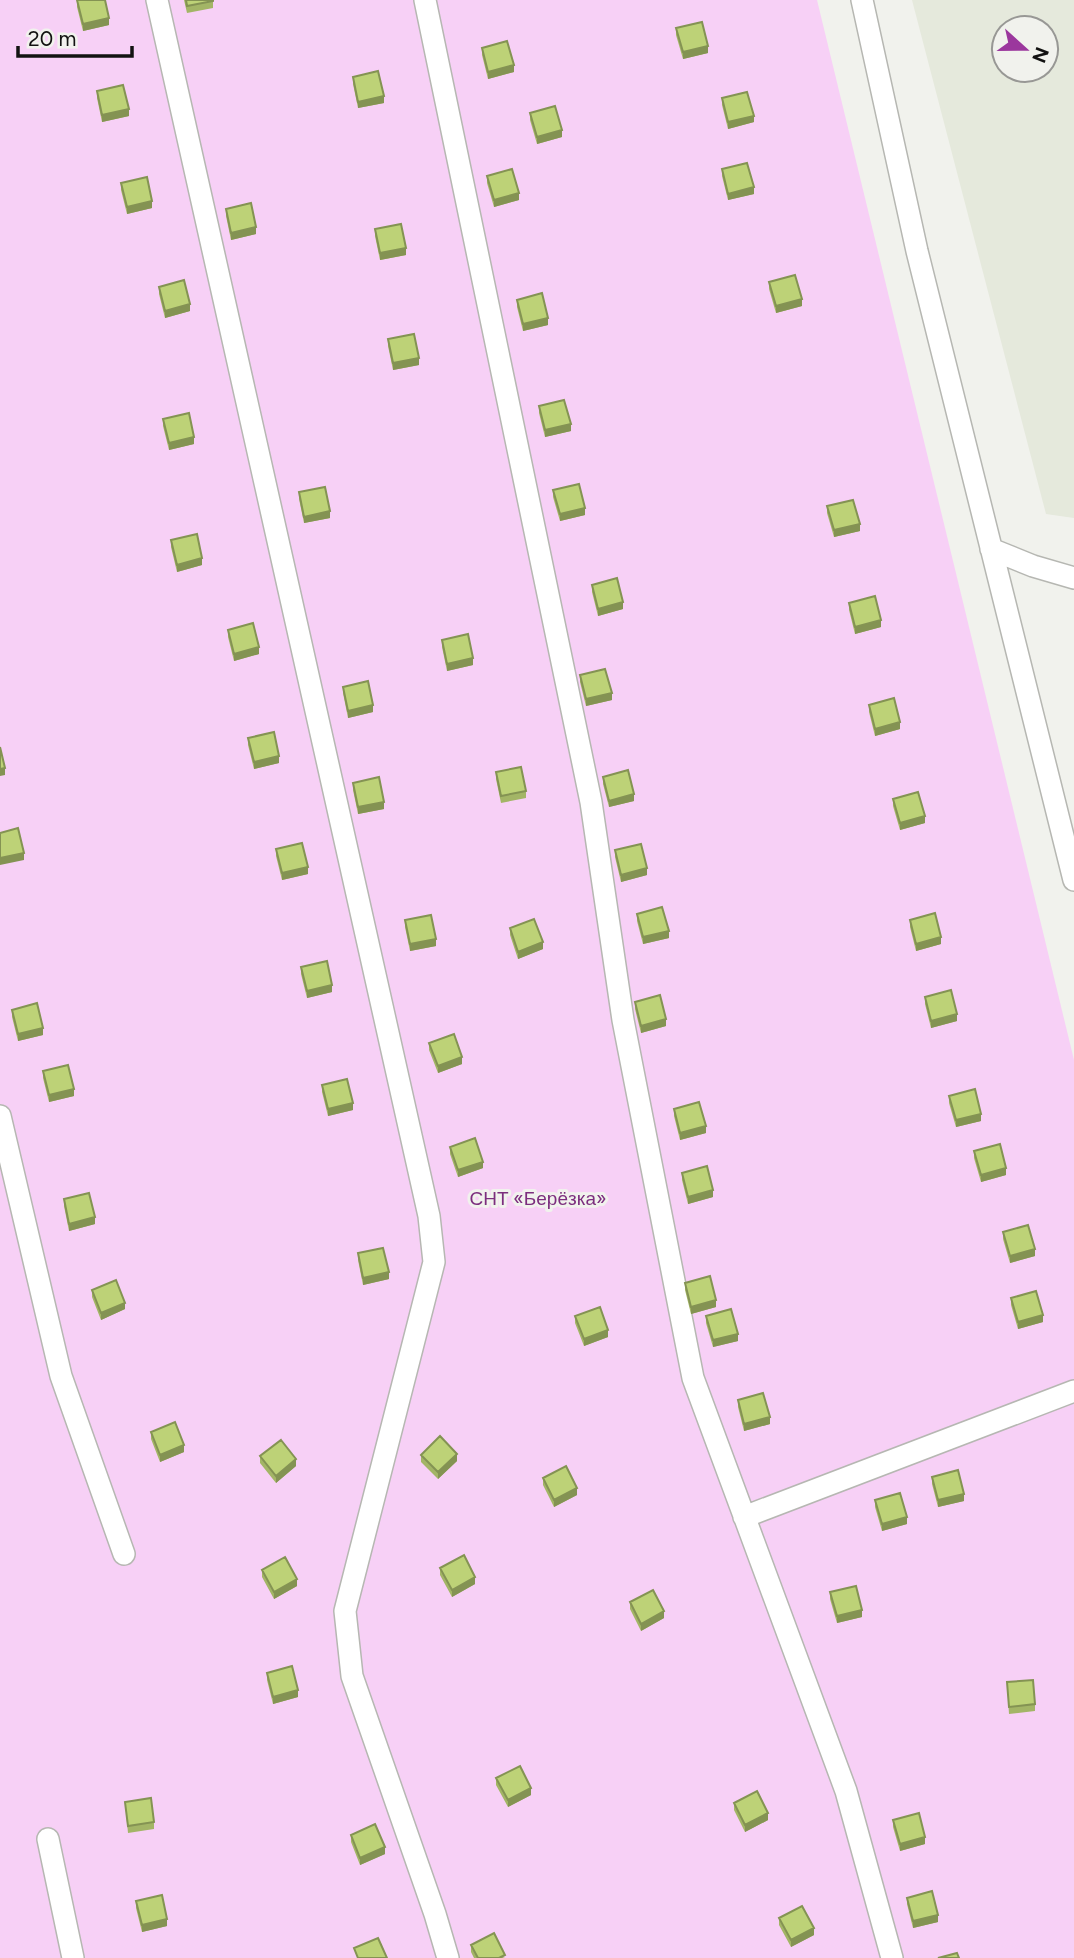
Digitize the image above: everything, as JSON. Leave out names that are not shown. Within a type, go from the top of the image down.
[{"type":"lane","points":[[157,0],[429,1216],[434,1262],[345,1611],[352,1676],[448,1958]]},
{"type":"lane","points":[[425,0],[591,802],[623,1020],[693,1378],[846,1791],[892,1958]]},
{"type":"lane","points":[[862,0],[917,251],[1074,880]]},
{"type":"lane","points":[[991,549],[1033,566],[1074,578]]},
{"type":"lane","points":[[0,1116],[61,1376],[124,1554]]},
{"type":"lane","points":[[744,1517],[1074,1391]]},
{"type":"lane","points":[[48,1839],[73,1958]]},
{"type":"shaded area","points":[[912,0],[1074,0],[1074,518],[1046,514]]},
{"type":"green space","name":"СНТ «Берёзка»","points":[[0,0],[817,0],[1074,1060],[1074,1958],[0,1958]]},
{"type":"building","points":[[77,0],[105,0],[109,18],[83,24]]},
{"type":"building","points":[[186,0],[213,0],[213,1],[187,6]]},
{"type":"building","points":[[702,22],[708,46],[683,52],[676,28]]},
{"type":"building","points":[[507,41],[514,65],[488,72],[482,48]]},
{"type":"building","points":[[378,71],[384,96],[358,102],[353,77]]},
{"type":"building","points":[[123,85],[129,109],[102,115],[97,91]]},
{"type":"building","points":[[747,92],[754,116],[728,122],[722,98]]},
{"type":"building","points":[[555,106],[562,130],[537,137],[530,113]]},
{"type":"building","points":[[747,163],[754,187],[728,194],[722,169]]},
{"type":"building","points":[[512,169],[519,193],[494,200],[487,176]]},
{"type":"building","points":[[147,177],[152,201],[127,207],[121,183]]},
{"type":"building","points":[[251,203],[256,227],[231,233],[226,209]]},
{"type":"building","points":[[401,224],[406,248],[380,253],[375,229]]},
{"type":"building","points":[[795,275],[802,299],[776,306],[769,282]]},
{"type":"building","points":[[184,280],[190,304],[165,311],[159,287]]},
{"type":"building","points":[[542,293],[548,318],[523,324],[517,300]]},
{"type":"building","points":[[414,334],[419,358],[393,363],[388,339]]},
{"type":"building","points":[[564,400],[571,424],[545,430],[539,406]]},
{"type":"building","points":[[189,413],[194,437],[169,443],[163,419]]},
{"type":"building","points":[[579,484],[585,508],[560,514],[553,490]]},
{"type":"building","points":[[325,487],[330,511],[304,517],[299,492]]},
{"type":"building","points":[[853,500],[860,524],[834,530],[827,506]]},
{"type":"building","points":[[197,534],[202,558],[177,565],[171,540]]},
{"type":"building","points":[[617,578],[623,602],[598,609],[592,585]]},
{"type":"building","points":[[875,596],[881,620],[855,627],[849,603]]},
{"type":"building","points":[[253,623],[259,647],[234,654],[228,630]]},
{"type":"building","points":[[468,634],[473,658],[447,664],[442,640]]},
{"type":"building","points":[[605,669],[612,693],[586,699],[580,675]]},
{"type":"building","points":[[368,681],[373,705],[348,711],[343,687]]},
{"type":"building","points":[[894,698],[900,722],[875,729],[869,705]]},
{"type":"building","points":[[274,732],[279,756],[254,762],[248,738]]},
{"type":"building","points":[[0,747],[5,768],[0,769]]},
{"type":"building","points":[[521,767],[526,791],[501,796],[496,772]]},
{"type":"building","points":[[628,770],[634,794],[609,801],[603,777]]},
{"type":"building","points":[[379,777],[384,802],[358,807],[353,783]]},
{"type":"building","points":[[918,792],[925,816],[900,823],[893,799]]},
{"type":"building","points":[[18,828],[24,853],[0,858],[0,833]]},
{"type":"building","points":[[302,843],[308,867],[282,873],[276,849]]},
{"type":"building","points":[[641,844],[647,868],[621,875],[615,850]]},
{"type":"building","points":[[662,907],[669,931],[643,937],[637,914]]},
{"type":"building","points":[[935,913],[941,937],[916,944],[910,920]]},
{"type":"building","points":[[431,915],[436,939],[410,944],[405,920]]},
{"type":"building","points":[[534,919],[543,942],[518,952],[510,928]]},
{"type":"building","points":[[327,961],[332,985],[307,991],[301,967]]},
{"type":"building","points":[[951,990],[957,1014],[931,1021],[925,997]]},
{"type":"building","points":[[660,995],[666,1019],[641,1026],[635,1002]]},
{"type":"building","points":[[37,1003],[43,1028],[18,1034],[12,1010]]},
{"type":"building","points":[[454,1034],[462,1057],[438,1066],[429,1043]]},
{"type":"building","points":[[68,1065],[74,1089],[49,1095],[43,1071]]},
{"type":"building","points":[[347,1079],[353,1103],[328,1109],[322,1085]]},
{"type":"building","points":[[975,1089],[981,1114],[956,1120],[949,1096]]},
{"type":"building","points":[[699,1102],[706,1126],[680,1133],[674,1109]]},
{"type":"building","points":[[475,1138],[483,1162],[458,1170],[450,1147]]},
{"type":"building","points":[[1000,1144],[1006,1168],[981,1175],[974,1151]]},
{"type":"building","points":[[707,1166],[713,1190],[688,1197],[682,1173]]},
{"type":"building","points":[[89,1193],[95,1217],[69,1224],[64,1199]]},
{"type":"building","points":[[1028,1225],[1035,1249],[1010,1256],[1003,1232]]},
{"type":"building","points":[[383,1248],[389,1272],[363,1278],[358,1253]]},
{"type":"building","points":[[710,1276],[716,1300],[691,1307],[685,1283]]},
{"type":"building","points":[[116,1280],[125,1303],[101,1313],[92,1290]]},
{"type":"building","points":[[1036,1291],[1043,1315],[1018,1322],[1011,1298]]},
{"type":"building","points":[[600,1307],[608,1330],[584,1339],[575,1316]]},
{"type":"building","points":[[731,1309],[738,1334],[713,1340],[706,1316]]},
{"type":"building","points":[[763,1393],[770,1417],[744,1424],[738,1400]]},
{"type":"building","points":[[175,1422],[184,1445],[160,1455],[151,1432]]},
{"type":"building","points":[[440,1436],[457,1454],[438,1472],[421,1455]]},
{"type":"building","points":[[281,1440],[296,1459],[276,1476],[260,1456]]},
{"type":"building","points":[[566,1466],[577,1488],[554,1500],[543,1478]]},
{"type":"building","points":[[958,1470],[964,1494],[938,1500],[932,1477]]},
{"type":"building","points":[[900,1493],[907,1517],[882,1524],[875,1500]]},
{"type":"building","points":[[464,1555],[475,1577],[452,1590],[440,1568]]},
{"type":"building","points":[[285,1557],[297,1579],[274,1592],[262,1570]]},
{"type":"building","points":[[856,1586],[862,1610],[837,1616],[830,1592]]},
{"type":"building","points":[[653,1590],[664,1611],[641,1624],[630,1602]]},
{"type":"building","points":[[292,1666],[298,1690],[273,1697],[267,1673]]},
{"type":"building","points":[[1033,1680],[1035,1704],[1009,1707],[1007,1682]]},
{"type":"building","points":[[520,1766],[531,1788],[508,1800],[496,1778]]},
{"type":"building","points":[[757,1791],[768,1813],[745,1825],[734,1803]]},
{"type":"building","points":[[151,1798],[154,1822],[128,1826],[125,1802]]},
{"type":"building","points":[[919,1813],[925,1837],[900,1844],[893,1820]]},
{"type":"building","points":[[375,1824],[385,1847],[360,1858],[351,1835]]},
{"type":"building","points":[[932,1891],[938,1915],[913,1921],[907,1898]]},
{"type":"building","points":[[162,1895],[167,1919],[142,1925],[136,1901]]},
{"type":"building","points":[[802,1906],[814,1928],[791,1940],[779,1918]]},
{"type":"building","points":[[494,1933],[505,1955],[499,1958],[478,1958],[471,1945]]},
{"type":"building","points":[[378,1938],[387,1958],[358,1958],[354,1948]]},
{"type":"building","points":[[957,1953],[959,1958],[938,1958]]}]
